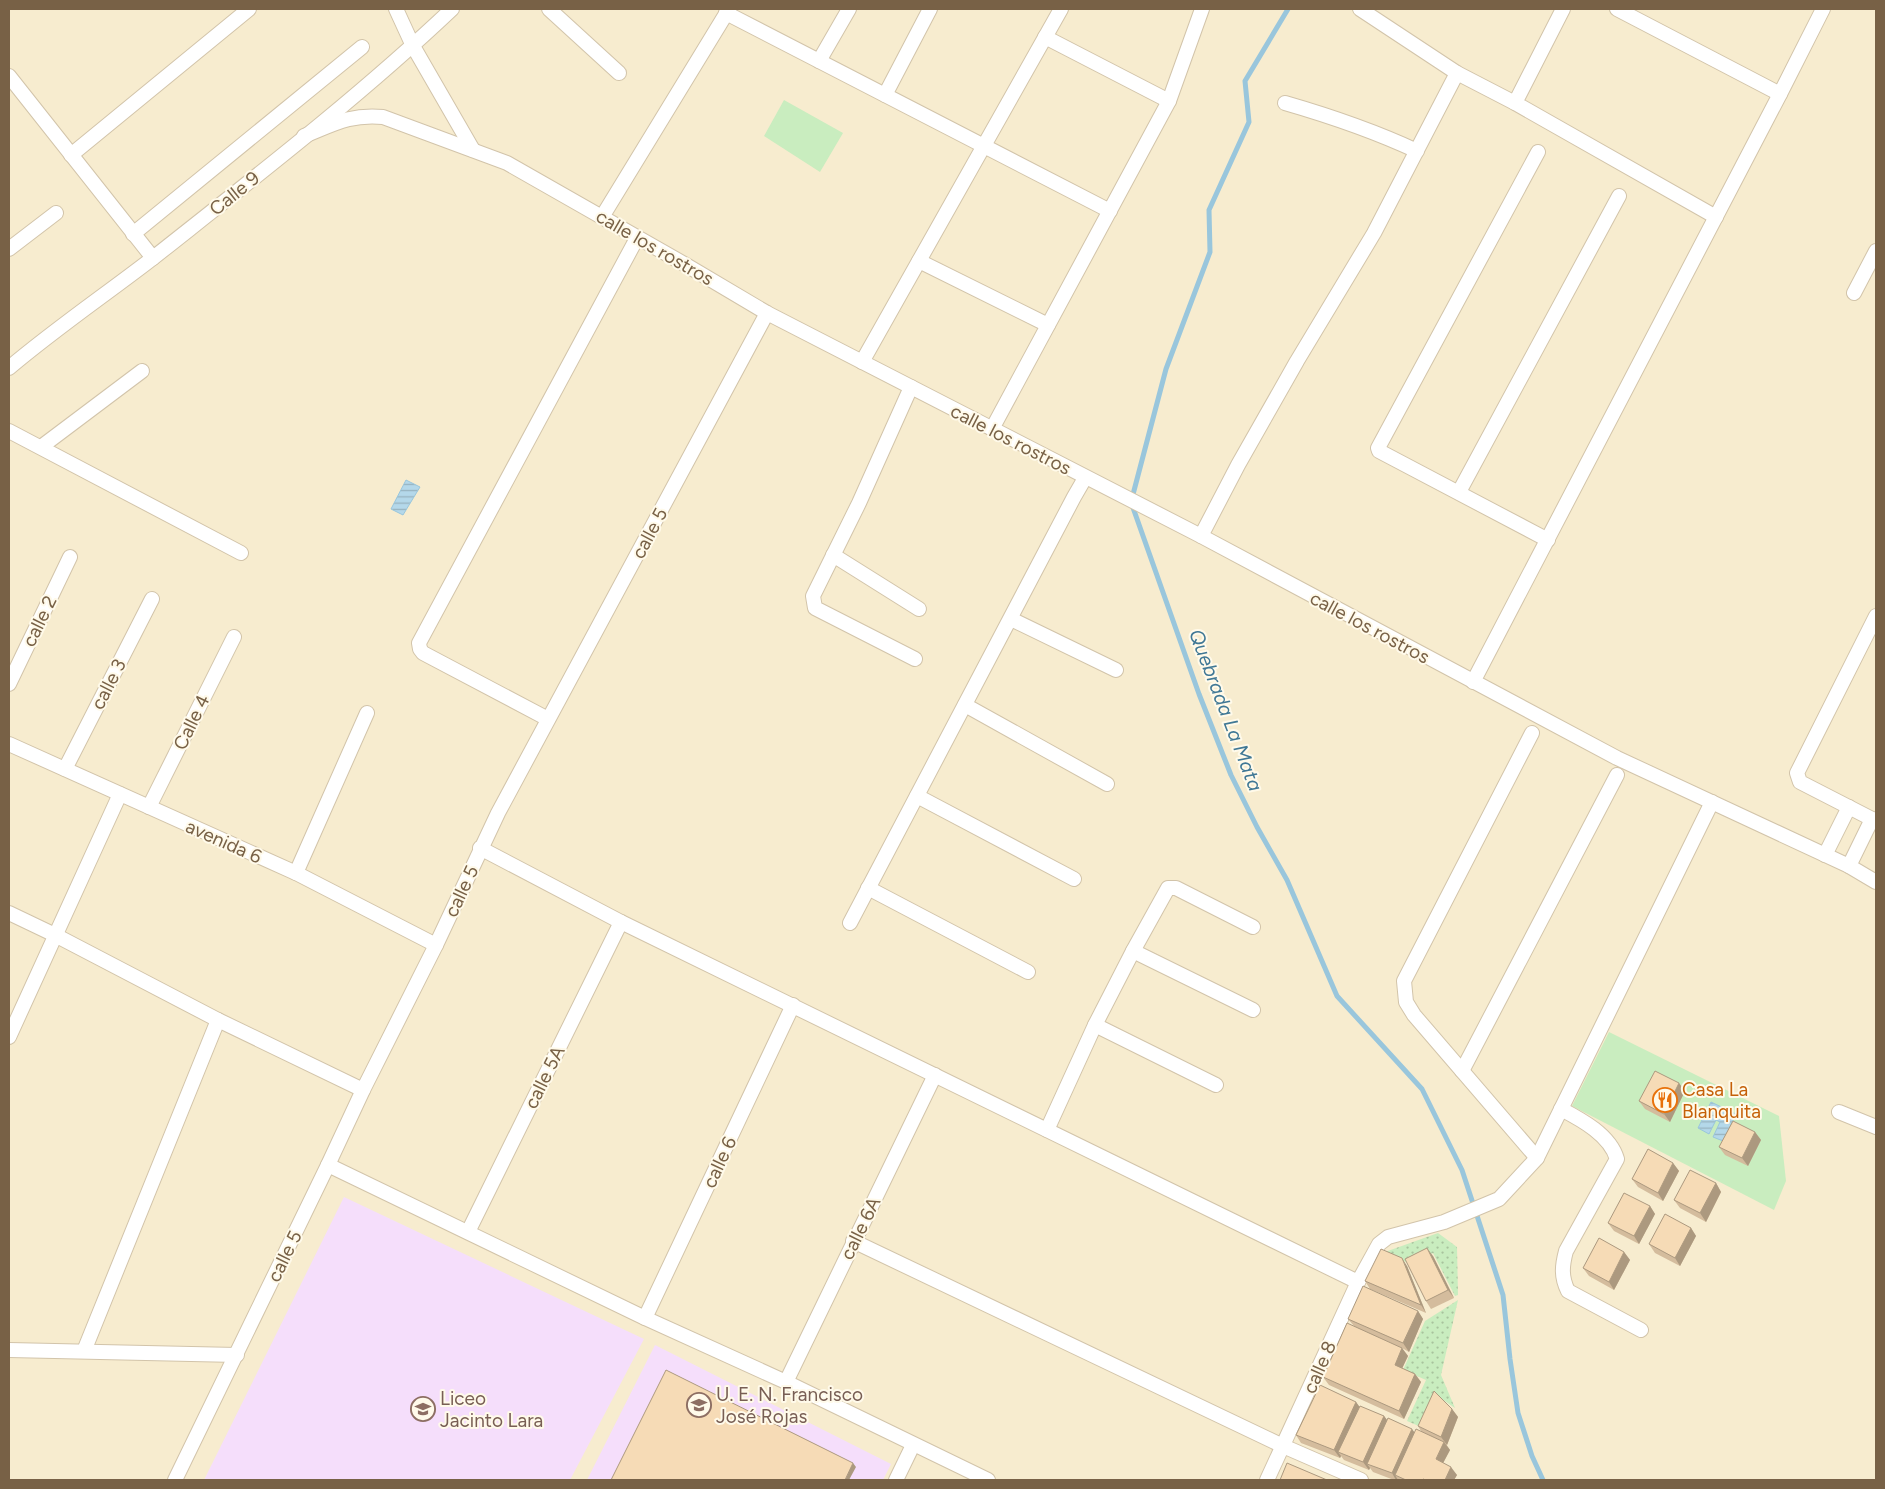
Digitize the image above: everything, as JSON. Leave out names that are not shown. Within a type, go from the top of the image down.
[{"type":"street","points":[[71,155],[249,9]]},
{"type":"street","points":[[396,9],[413,46],[473,150]]},
{"type":"street","name":"Calle 9","points":[[13,364],[153,258],[304,136],[413,46],[452,9]]},
{"type":"street","points":[[548,9],[619,73]]},
{"type":"street","points":[[819,61],[849,9]]},
{"type":"street","points":[[885,96],[930,9]]},
{"type":"street","points":[[862,362],[1060,9]]},
{"type":"street","points":[[992,429],[1169,101],[1202,9]]},
{"type":"street","points":[[1360,9],[1457,73],[1716,218]]},
{"type":"street","points":[[1515,104],[1563,9]]},
{"type":"street","points":[[1617,9],[1780,94]]},
{"type":"street","points":[[1473,682],[1716,218],[1823,9]]},
{"type":"street","points":[[602,217],[728,11],[885,96],[1110,211]]},
{"type":"street","points":[[1045,37],[1169,101]]},
{"type":"street","points":[[133,234],[362,47]]},
{"type":"street","points":[[1201,536],[1297,361],[1374,233],[1457,73]]},
{"type":"street","points":[[9,76],[153,258]]},
{"type":"street","points":[[1285,103],[1346,121],[1383,135],[1417,151]]},
{"type":"street","name":"calle los rostros","points":[[304,136],[349,118],[383,117],[507,164],[767,313],[1201,536],[1617,758],[1849,866],[1876,882]]},
{"type":"street","points":[[1538,152],[1378,448],[1379,451],[1548,540]]},
{"type":"street","points":[[1460,492],[1619,196]]},
{"type":"street","points":[[9,250],[56,213]]},
{"type":"street","points":[[548,719],[424,653],[420,649],[420,644],[637,238]]},
{"type":"street","points":[[1854,293],[1876,251]]},
{"type":"street","points":[[919,261],[1048,325]]},
{"type":"street","name":"calle 5","points":[[175,1480],[328,1165],[362,1090],[436,945],[480,848],[767,313]]},
{"type":"street","points":[[9,349],[13,364]]},
{"type":"street","points":[[41,447],[142,371]]},
{"type":"street","points":[[911,387],[813,596],[814,608],[915,659]]},
{"type":"street","points":[[9,431],[241,553]]},
{"type":"street","points":[[850,923],[1085,478]]},
{"type":"street","points":[[833,555],[919,609]]},
{"type":"street","name":"calle 2","points":[[9,684],[70,557]]},
{"type":"street","name":"calle 3","points":[[65,769],[152,599]]},
{"type":"street","points":[[1849,866],[1874,820],[1800,782],[1797,778],[1797,773],[1876,616]]},
{"type":"street","points":[[1011,619],[1116,670]]},
{"type":"street","name":"Calle 4","points":[[149,807],[234,637]]},
{"type":"street","points":[[965,705],[1107,784]]},
{"type":"street","points":[[296,873],[367,713]]},
{"type":"street","points":[[1532,732],[1404,981],[1406,1002],[1414,1015],[1537,1158],[1712,802]]},
{"type":"street","name":"avenida 6","points":[[9,744],[296,873],[436,945]]},
{"type":"street","points":[[1462,1071],[1617,775]]},
{"type":"street","points":[[9,1037],[120,794]]},
{"type":"street","points":[[917,796],[1074,879]]},
{"type":"street","points":[[1825,855],[1849,808]]},
{"type":"street","points":[[480,848],[621,922],[1358,1282]]},
{"type":"street","points":[[868,888],[1028,972]]},
{"type":"street","points":[[1047,1130],[1095,1024],[1132,951],[1168,888],[1176,888],[1253,927]]},
{"type":"street","points":[[9,913],[218,1020],[362,1090]]},
{"type":"street","name":"calle 5A","points":[[468,1232],[621,922]]},
{"type":"street","points":[[1132,951],[1253,1010]]},
{"type":"street","name":"calle 6","points":[[645,1318],[793,1005]]},
{"type":"street","points":[[84,1351],[218,1020]]},
{"type":"street","points":[[1095,1024],[1216,1085]]},
{"type":"street","name":"calle 6A","points":[[786,1382],[934,1075]]},
{"type":"street","points":[[1561,1109],[1600,1134],[1614,1150],[1617,1159],[1566,1251],[1562,1268],[1564,1283],[1568,1291],[1642,1330]]},
{"type":"street","points":[[1839,1112],[1876,1127]]},
{"type":"street","name":"calle 8","points":[[1267,1480],[1358,1282],[1379,1244],[1388,1237],[1444,1222],[1499,1199],[1537,1158]]},
{"type":"street","points":[[328,1165],[645,1318],[786,1382],[988,1480]]},
{"type":"street","points":[[853,1241],[1283,1446],[1361,1480]]},
{"type":"street","points":[[9,1350],[237,1354]]},
{"type":"street","points":[[896,1480],[913,1445]]},
{"type":"shaded area","points":[[9,9],[1876,9],[1876,1480],[9,1480]]},
{"type":"shaded area","name":"Liceo Jacinto Lara","points":[[344,1197],[644,1339],[570,1480],[204,1480]]},
{"type":"shaded area","name":"U. E. N. Francisco José Rojas","points":[[655,1345],[891,1464],[883,1480],[587,1480]]},
{"type":"green space","points":[[784,100],[843,133],[820,172],[764,136]]},
{"type":"green space","points":[[1609,1032],[1779,1116],[1786,1181],[1774,1210],[1572,1106]]},
{"type":"green space","points":[[1438,1233],[1457,1247],[1458,1295],[1455,1296],[1433,1253],[1410,1264],[1385,1252]]},
{"type":"green space","points":[[1458,1300],[1441,1375],[1455,1408],[1436,1395],[1421,1427],[1407,1421],[1426,1380],[1403,1370],[1425,1321]]},
{"type":"water","points":[[406,480],[420,487],[403,515],[391,509]]},
{"type":"water","points":[[1711,1102],[1736,1114],[1723,1141],[1713,1137],[1720,1122],[1716,1120],[1709,1134],[1698,1128]]},
{"type":"building","points":[[1655,1071],[1679,1083],[1664,1114],[1639,1101]]},
{"type":"building","points":[[1733,1121],[1755,1132],[1742,1158],[1719,1147]]},
{"type":"building","points":[[1648,1149],[1673,1163],[1658,1193],[1632,1179]]},
{"type":"building","points":[[1690,1170],[1716,1183],[1700,1213],[1674,1200]]},
{"type":"building","points":[[1624,1193],[1650,1206],[1634,1236],[1608,1223]]},
{"type":"building","points":[[1665,1214],[1691,1228],[1675,1258],[1649,1244]]},
{"type":"building","points":[[1599,1238],[1624,1252],[1609,1282],[1583,1268]]},
{"type":"building","points":[[1427,1248],[1448,1290],[1426,1301],[1405,1259]]},
{"type":"building","points":[[1381,1249],[1402,1258],[1421,1305],[1365,1281]]},
{"type":"building","points":[[1363,1286],[1418,1311],[1403,1343],[1348,1319]]},
{"type":"building","points":[[1347,1323],[1402,1348],[1395,1365],[1415,1374],[1399,1411],[1323,1377]]},
{"type":"building","name":"U. E. N. Francisco José Rojas","points":[[666,1370],[853,1463],[845,1480],[611,1480]]},
{"type":"building","points":[[1320,1385],[1356,1402],[1334,1450],[1296,1435]]},
{"type":"building","points":[[1434,1391],[1452,1409],[1441,1437],[1418,1426]]},
{"type":"building","points":[[1360,1406],[1384,1416],[1363,1462],[1338,1452]]},
{"type":"building","points":[[1388,1418],[1412,1429],[1392,1473],[1367,1464]]},
{"type":"building","points":[[1416,1429],[1444,1442],[1436,1459],[1451,1467],[1445,1480],[1406,1480],[1395,1475]]},
{"type":"building","points":[[1287,1463],[1327,1480],[1280,1480]]},
{"type":"waterway","name":"Quebrada La Mata","points":[[1288,9],[1245,81],[1249,122],[1209,210],[1210,252],[1166,369],[1131,502],[1199,694],[1231,775],[1257,827],[1287,880],[1337,996],[1422,1089],[1462,1170],[1503,1295],[1518,1413],[1532,1456],[1543,1480]]},
{"type":"place","name":"Casa La Blanquita","points":[[1665,1100]]},
{"type":"place","name":"U. E. N. Francisco José Rojas","points":[[699,1405]]},
{"type":"place","name":"Liceo Jacinto Lara","points":[[423,1409]]}]
